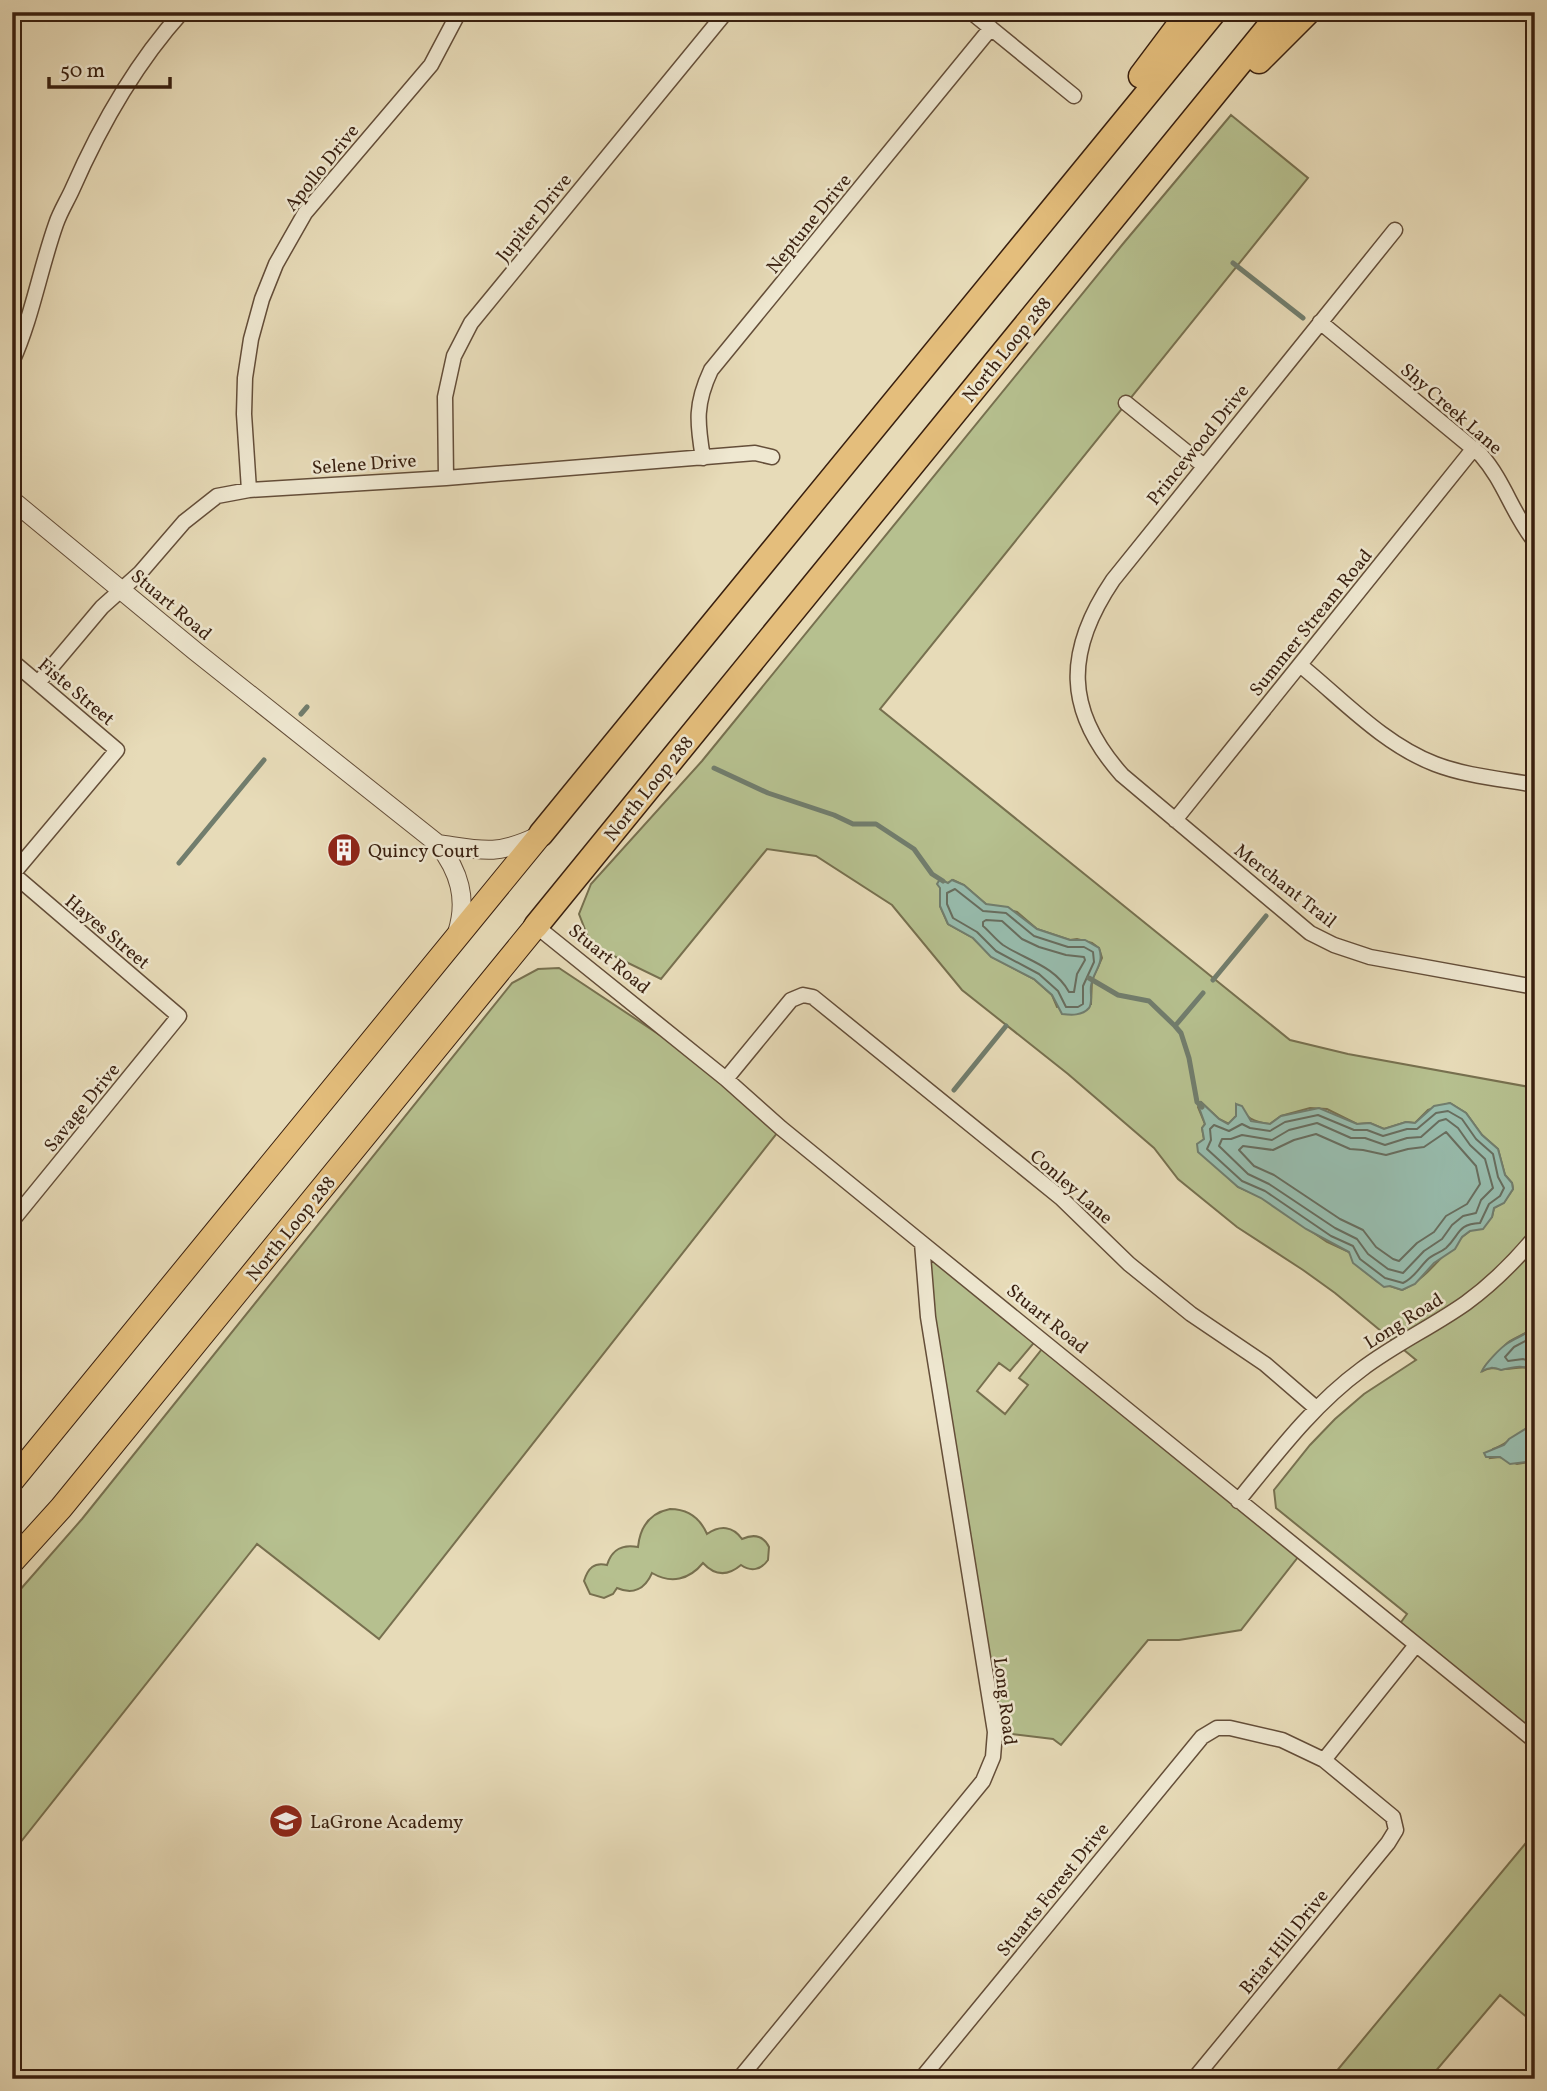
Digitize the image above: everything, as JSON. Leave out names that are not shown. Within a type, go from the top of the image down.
[{"type":"highway","points":[[975,304],[1043,200],[1189,12]]},
{"type":"highway","points":[[12,1481],[1214,12]]},
{"type":"highway","name":"North Loop 288","points":[[12,1562],[61,1508],[1281,12]]},
{"type":"highway","points":[[1136,190],[1207,113],[1308,12]]},
{"type":"street","points":[[12,362],[32,311],[57,222],[83,162],[148,53],[182,12]]},
{"type":"street","name":"Apollo Drive","points":[[249,490],[244,414],[245,378],[251,339],[262,299],[276,264],[305,213],[431,65],[459,12]]},
{"type":"street","name":"Jupiter Drive","points":[[446,478],[445,397],[454,356],[471,323],[726,12]]},
{"type":"street","points":[[971,12],[1074,96]]},
{"type":"street","name":"Neptune Drive","points":[[703,458],[698,408],[701,391],[711,370],[991,28]]},
{"type":"street","name":"Princewood Drive","points":[[1081,704],[1077,683],[1080,648],[1097,605],[1125,564],[1395,230]]},
{"type":"street","name":"Shy Creek Lane","points":[[1320,322],[1474,448],[1499,478],[1535,542]]},
{"type":"street","points":[[1125,403],[1204,466]]},
{"type":"street","name":"Summer Stream Road","points":[[1175,820],[1474,448]]},
{"type":"street","name":"Selene Drive","points":[[38,683],[102,607],[140,573],[184,522],[217,496],[249,490],[446,478],[755,453],[772,457]]},
{"type":"street","name":"Stuart Road","points":[[12,500],[438,844],[451,861],[461,893],[461,919],[454,942]]},
{"type":"street","name":"Fiste Street","points":[[12,661],[117,750],[12,874]]},
{"type":"street","points":[[1300,665],[1410,753],[1445,767],[1535,785]]},
{"type":"street","name":"Merchant Trail","points":[[1081,704],[1091,732],[1112,764],[1133,786],[1303,928],[1326,942],[1370,957],[1535,986]]},
{"type":"street","points":[[438,844],[490,851],[512,848],[541,834]]},
{"type":"street","name":"Hayes Street","points":[[12,874],[180,1016]]},
{"type":"street","name":"Stuart Road","points":[[536,926],[1535,1741]]},
{"type":"street","name":"Conley Lane","points":[[726,1079],[783,1007],[795,997],[813,996],[1061,1198],[1129,1264],[1191,1314],[1265,1364],[1316,1408]]},
{"type":"street","name":"Savage Drive","points":[[12,1222],[180,1016]]},
{"type":"street","name":"Long Road","points":[[1238,1501],[1316,1408],[1374,1360],[1467,1302],[1498,1276],[1535,1237]]},
{"type":"street","name":"Long Road","points":[[739,2079],[984,1781],[993,1757],[995,1732],[930,1330],[922,1243]]},
{"type":"street","points":[[1324,1760],[1416,1646]]},
{"type":"street","name":"Stuarts Forest Drive","points":[[921,2079],[1202,1737],[1217,1728],[1262,1734],[1324,1760]]},
{"type":"street","name":"Briar Hill Drive","points":[[1194,2079],[1394,1835],[1396,1826],[1392,1817],[1324,1760]]},
{"type":"green space","points":[[1231,115],[1308,178],[880,709],[1290,1040],[1348,1054],[1535,1088],[1535,1296],[1528,1304],[1534,1324],[1528,1331],[1505,1345],[1483,1371],[1521,1367],[1535,1371],[1535,1423],[1493,1449],[1490,1458],[1500,1457],[1517,1464],[1535,1461],[1535,1741],[1396,1629],[1407,1614],[1276,1508],[1274,1490],[1310,1445],[1364,1394],[1416,1360],[1335,1293],[1237,1227],[1178,1179],[1154,1148],[1068,1074],[962,990],[892,905],[816,856],[767,849],[661,979],[591,945],[579,914],[591,884],[702,761]],"holes":[[[953,880],[964,885],[987,905],[1017,912],[1037,929],[1070,940],[1092,943],[1099,948],[1102,958],[1092,980],[1091,1004],[1057,1007],[1052,995],[1034,979],[992,957],[973,938],[948,924],[940,906],[940,888]],[[1201,1102],[1219,1119],[1229,1124],[1236,1116],[1236,1105],[1251,1119],[1270,1124],[1281,1116],[1310,1108],[1327,1109],[1357,1124],[1370,1123],[1384,1129],[1406,1122],[1415,1123],[1428,1110],[1450,1103],[1466,1113],[1482,1135],[1498,1149],[1505,1175],[1512,1183],[1513,1189],[1504,1202],[1494,1208],[1492,1217],[1464,1236],[1425,1274],[1402,1290],[1378,1282],[1358,1266],[1349,1252],[1327,1242],[1261,1197],[1238,1187],[1214,1164],[1201,1143],[1204,1139],[1202,1128],[1205,1124],[1198,1107]]]},
{"type":"green space","points":[[559,968],[726,1079],[781,1128],[379,1639],[257,1544],[12,1853],[12,1599],[82,1519],[512,983],[538,969]]},
{"type":"green space","points":[[922,1243],[1038,1338],[1010,1371],[999,1363],[977,1391],[1005,1414],[1028,1385],[1019,1378],[1046,1344],[1302,1552],[1241,1630],[1179,1640],[1148,1640],[1061,1745],[1053,1739],[995,1732]]},
{"type":"green space","points":[[670,1509],[693,1516],[707,1534],[726,1528],[735,1531],[742,1539],[750,1536],[761,1538],[769,1547],[768,1560],[756,1569],[741,1565],[726,1573],[712,1570],[703,1563],[686,1577],[673,1579],[652,1573],[642,1587],[633,1591],[617,1588],[613,1594],[604,1598],[590,1594],[584,1581],[590,1569],[598,1564],[607,1565],[618,1549],[638,1547],[647,1522]]},
{"type":"green space","points":[[1535,1832],[1535,2024],[1500,1995],[1429,2079],[1330,2079]]},
{"type":"water","points":[[940,879],[964,885],[986,904],[1008,907],[1037,929],[1070,940],[1085,940],[1099,948],[1101,959],[1092,981],[1089,1008],[1080,1014],[1062,1014],[1052,995],[1034,979],[991,957],[973,938],[948,924],[940,906],[940,888],[937,884]]},
{"type":"water","points":[[1197,1102],[1201,1102],[1228,1124],[1236,1116],[1236,1104],[1242,1106],[1251,1121],[1270,1124],[1281,1116],[1319,1108],[1357,1124],[1370,1123],[1384,1129],[1406,1122],[1415,1123],[1434,1106],[1450,1103],[1466,1113],[1482,1135],[1498,1149],[1505,1175],[1512,1183],[1513,1189],[1504,1203],[1494,1208],[1492,1217],[1483,1229],[1470,1231],[1462,1237],[1455,1249],[1434,1263],[1415,1284],[1402,1290],[1384,1287],[1353,1263],[1349,1252],[1306,1229],[1261,1198],[1238,1187],[1198,1152],[1197,1144],[1204,1139],[1202,1128],[1205,1124]]},
{"type":"water","points":[[1535,1323],[1535,1371],[1518,1367],[1482,1371],[1501,1348],[1526,1333]]},
{"type":"water","points":[[1535,1423],[1535,1461],[1510,1464],[1500,1457],[1486,1457],[1484,1453],[1504,1445]]},
{"type":"waterway","points":[[1233,263],[1303,318]]},
{"type":"waterway","points":[[301,714],[307,707]]},
{"type":"waterway","points":[[179,863],[264,760]]},
{"type":"waterway","points":[[714,768],[768,793],[853,824],[876,824],[914,849],[932,874],[943,881]]},
{"type":"waterway","points":[[1213,980],[1266,916]]},
{"type":"waterway","points":[[1089,978],[1118,995],[1149,1001],[1175,1026],[1181,1033],[1189,1058],[1197,1102],[1202,1107]]},
{"type":"waterway","points":[[1175,1026],[1203,993]]},
{"type":"waterway","points":[[954,1090],[1006,1026]]},
{"type":"place","name":"Quincy Court","points":[[344,850]]},
{"type":"place","name":"LaGrone Academy","points":[[286,1821]]}]
